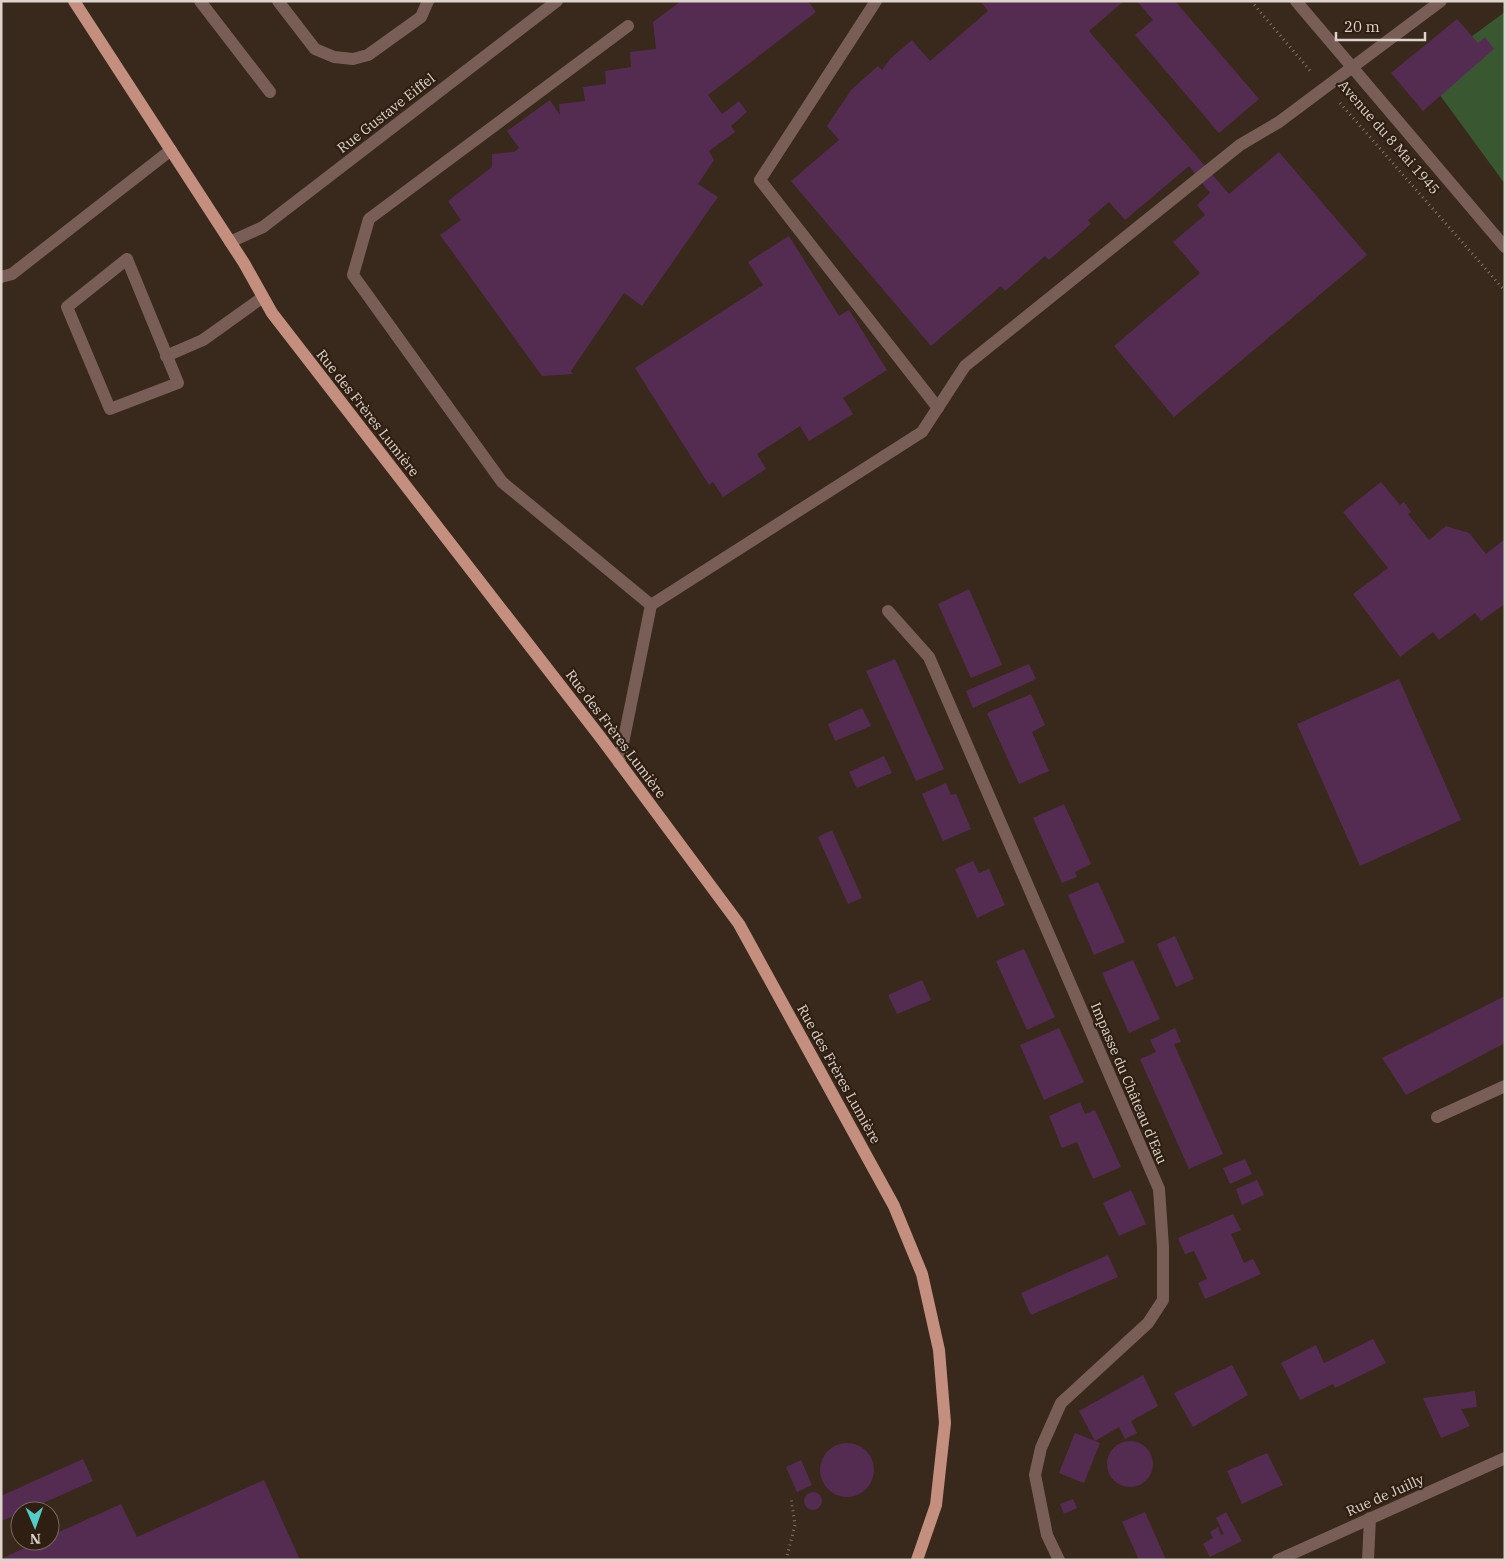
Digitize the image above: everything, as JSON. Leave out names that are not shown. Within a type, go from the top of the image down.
[{"type":"main road","name":"Rue des Frères Lumière","points":[[74,1],[230,242],[272,313],[619,763],[739,924],[894,1206],[922,1274],[939,1350],[945,1423],[936,1505],[917,1560]]},
{"type":"street","points":[[200,1],[270,92]]},
{"type":"street","points":[[278,1],[315,49],[334,57],[353,59],[368,55],[421,17],[428,1]]},
{"type":"street","name":"Rue Gustave Eiffel","points":[[230,242],[263,227],[557,1]]},
{"type":"street","points":[[876,1],[760,180],[938,408]]},
{"type":"street","name":"Avenue du 8 Mai 1945","points":[[1296,1],[1505,247]]},
{"type":"street","points":[[619,763],[651,606],[922,432],[965,366],[1240,144],[1279,122],[1442,1]]},
{"type":"street","points":[[628,26],[369,219],[353,274],[502,482],[651,606]]},
{"type":"street","points":[[1,277],[12,274],[171,150]]},
{"type":"street","points":[[127,259],[166,356],[178,383],[110,409],[67,307],[127,259]]},
{"type":"street","points":[[166,356],[204,340],[263,297]]},
{"type":"street","name":"Impasse du Château d'Eau","points":[[888,612],[929,657],[1159,1189],[1163,1247],[1163,1300],[1148,1323],[1061,1403],[1041,1448],[1034,1475],[1047,1535],[1058,1560]]},
{"type":"street","points":[[1437,1117],[1505,1086]]},
{"type":"street","name":"Rue de Juilly","points":[[1278,1560],[1505,1458]]},
{"type":"street","points":[[1368,1560],[1370,1518]]},
{"type":"path","name":"Avenue du 8 Mai 1945","points":[[1251,1],[1505,291]]},
{"type":"path","points":[[786,1560],[795,1525],[791,1498]]},
{"type":"green space","points":[[1505,12],[1505,184],[1423,72]]},
{"type":"building","points":[[681,1],[808,1],[816,12],[708,95],[722,114],[739,101],[747,112],[731,126],[735,132],[709,151],[714,160],[698,184],[718,197],[642,306],[624,293],[571,371],[573,374],[542,376],[440,235],[461,220],[448,201],[492,167],[492,154],[514,152],[519,148],[507,131],[550,100],[560,115],[559,104],[585,101],[583,87],[606,84],[605,71],[631,67],[630,52],[656,49],[653,22]]},
{"type":"building","points":[[980,1],[1124,1],[1089,31],[1229,194],[1279,152],[1367,255],[1174,417],[1114,346],[1200,273],[1173,242],[1205,215],[1197,205],[1210,193],[1189,166],[1125,220],[1109,202],[1088,220],[1091,224],[1049,260],[1045,256],[1005,291],[1001,286],[931,346],[791,181],[839,140],[827,126],[851,90],[878,66],[882,70],[891,58],[912,40],[930,61],[988,11]]},
{"type":"building","points":[[1137,1],[1175,1],[1259,99],[1219,133],[1135,35],[1153,20]]},
{"type":"building","points":[[1457,19],[1478,43],[1485,37],[1494,49],[1423,111],[1391,73]]},
{"type":"building","points":[[789,236],[839,316],[849,310],[887,370],[843,398],[853,414],[809,441],[800,426],[757,454],[766,469],[723,497],[713,482],[709,485],[635,368],[763,285],[748,262]]},
{"type":"building","points":[[1381,482],[1400,505],[1404,502],[1411,512],[1408,514],[1429,540],[1446,526],[1469,533],[1486,554],[1505,539],[1505,604],[1481,621],[1475,613],[1439,640],[1433,632],[1400,657],[1353,594],[1388,568],[1343,512]]},
{"type":"building","points":[[969,589],[1002,665],[971,678],[938,604]]},
{"type":"building","points":[[895,659],[944,769],[916,781],[866,671]]},
{"type":"building","points":[[1029,664],[1036,679],[973,708],[966,691]]},
{"type":"building","points":[[1399,679],[1461,820],[1360,866],[1297,724]]},
{"type":"building","points":[[1031,694],[1045,725],[1032,732],[1049,771],[1019,784],[987,713]]},
{"type":"building","points":[[862,708],[871,726],[835,741],[828,724]]},
{"type":"building","points":[[884,756],[892,773],[857,788],[849,772]]},
{"type":"building","points":[[946,783],[951,795],[956,794],[971,829],[943,841],[922,794]]},
{"type":"building","points":[[1064,804],[1091,864],[1075,872],[1077,877],[1062,883],[1033,818]]},
{"type":"building","points":[[832,830],[862,898],[848,904],[818,837]]},
{"type":"building","points":[[973,861],[979,873],[989,869],[1005,905],[977,918],[955,869]]},
{"type":"building","points":[[1098,882],[1125,942],[1094,955],[1068,895]]},
{"type":"building","points":[[1175,936],[1194,979],[1176,987],[1157,944]]},
{"type":"building","points":[[1024,949],[1055,1017],[1027,1030],[996,961]]},
{"type":"building","points":[[1133,960],[1160,1019],[1129,1033],[1102,973]]},
{"type":"building","points":[[922,980],[931,1000],[897,1014],[888,995]]},
{"type":"building","points":[[1505,996],[1505,1043],[1406,1095],[1382,1058]]},
{"type":"building","points":[[1059,1028],[1084,1082],[1044,1100],[1020,1045]]},
{"type":"building","points":[[1175,1028],[1181,1042],[1174,1044],[1223,1154],[1189,1169],[1140,1059],[1156,1052],[1150,1040]]},
{"type":"building","points":[[1080,1102],[1085,1114],[1095,1110],[1121,1167],[1093,1179],[1077,1142],[1062,1148],[1049,1116]]},
{"type":"building","points":[[1245,1159],[1252,1174],[1230,1184],[1223,1168]]},
{"type":"building","points":[[1257,1180],[1264,1195],[1242,1205],[1236,1189]]},
{"type":"building","points":[[1131,1190],[1146,1224],[1119,1236],[1103,1203]]},
{"type":"building","points":[[1233,1214],[1241,1230],[1231,1234],[1244,1263],[1253,1259],[1261,1274],[1205,1299],[1198,1283],[1207,1279],[1194,1251],[1185,1254],[1178,1238]]},
{"type":"building","points":[[1108,1255],[1118,1277],[1031,1315],[1021,1293]]},
{"type":"building","points":[[1373,1339],[1386,1363],[1335,1388],[1333,1384],[1300,1400],[1281,1363],[1316,1345],[1324,1363]]},
{"type":"building","points":[[1232,1365],[1248,1395],[1193,1427],[1174,1393]]},
{"type":"building","points":[[1143,1375],[1158,1406],[1131,1421],[1137,1433],[1125,1439],[1119,1427],[1095,1441],[1079,1411]]},
{"type":"building","points":[[1475,1391],[1477,1407],[1461,1409],[1470,1426],[1441,1438],[1423,1398]]},
{"type":"building","points":[[1075,1433],[1100,1443],[1084,1483],[1059,1473]]},
{"type":"building","points":[[1125,1441],[1135,1441],[1149,1451],[1153,1464],[1149,1477],[1143,1483],[1135,1487],[1125,1487],[1111,1477],[1107,1469],[1107,1459],[1117,1445]]},
{"type":"building","points":[[842,1443],[852,1443],[862,1447],[870,1455],[874,1470],[870,1485],[862,1493],[852,1497],[842,1497],[832,1493],[824,1485],[820,1475],[820,1465],[824,1455],[832,1447]]},
{"type":"building","points":[[1267,1453],[1283,1485],[1242,1504],[1227,1471]]},
{"type":"building","points":[[83,1459],[93,1481],[48,1501],[10,1501],[10,1517],[1,1521],[1,1496]]},
{"type":"building","points":[[801,1460],[812,1485],[797,1492],[786,1467]]},
{"type":"building","points":[[264,1480],[300,1560],[1,1559],[18,1551],[60,1551],[60,1531],[121,1504],[137,1537]]},
{"type":"building","points":[[813,1492],[819,1495],[822,1501],[819,1507],[813,1510],[807,1507],[804,1501],[807,1495]]},
{"type":"building","points":[[1073,1499],[1077,1508],[1064,1514],[1060,1504]]},
{"type":"building","points":[[1145,1512],[1166,1560],[1139,1560],[1122,1522]]},
{"type":"building","points":[[1226,1512],[1242,1541],[1210,1557],[1203,1544],[1213,1538],[1210,1532],[1218,1527],[1221,1535],[1224,1534],[1216,1518]]}]
